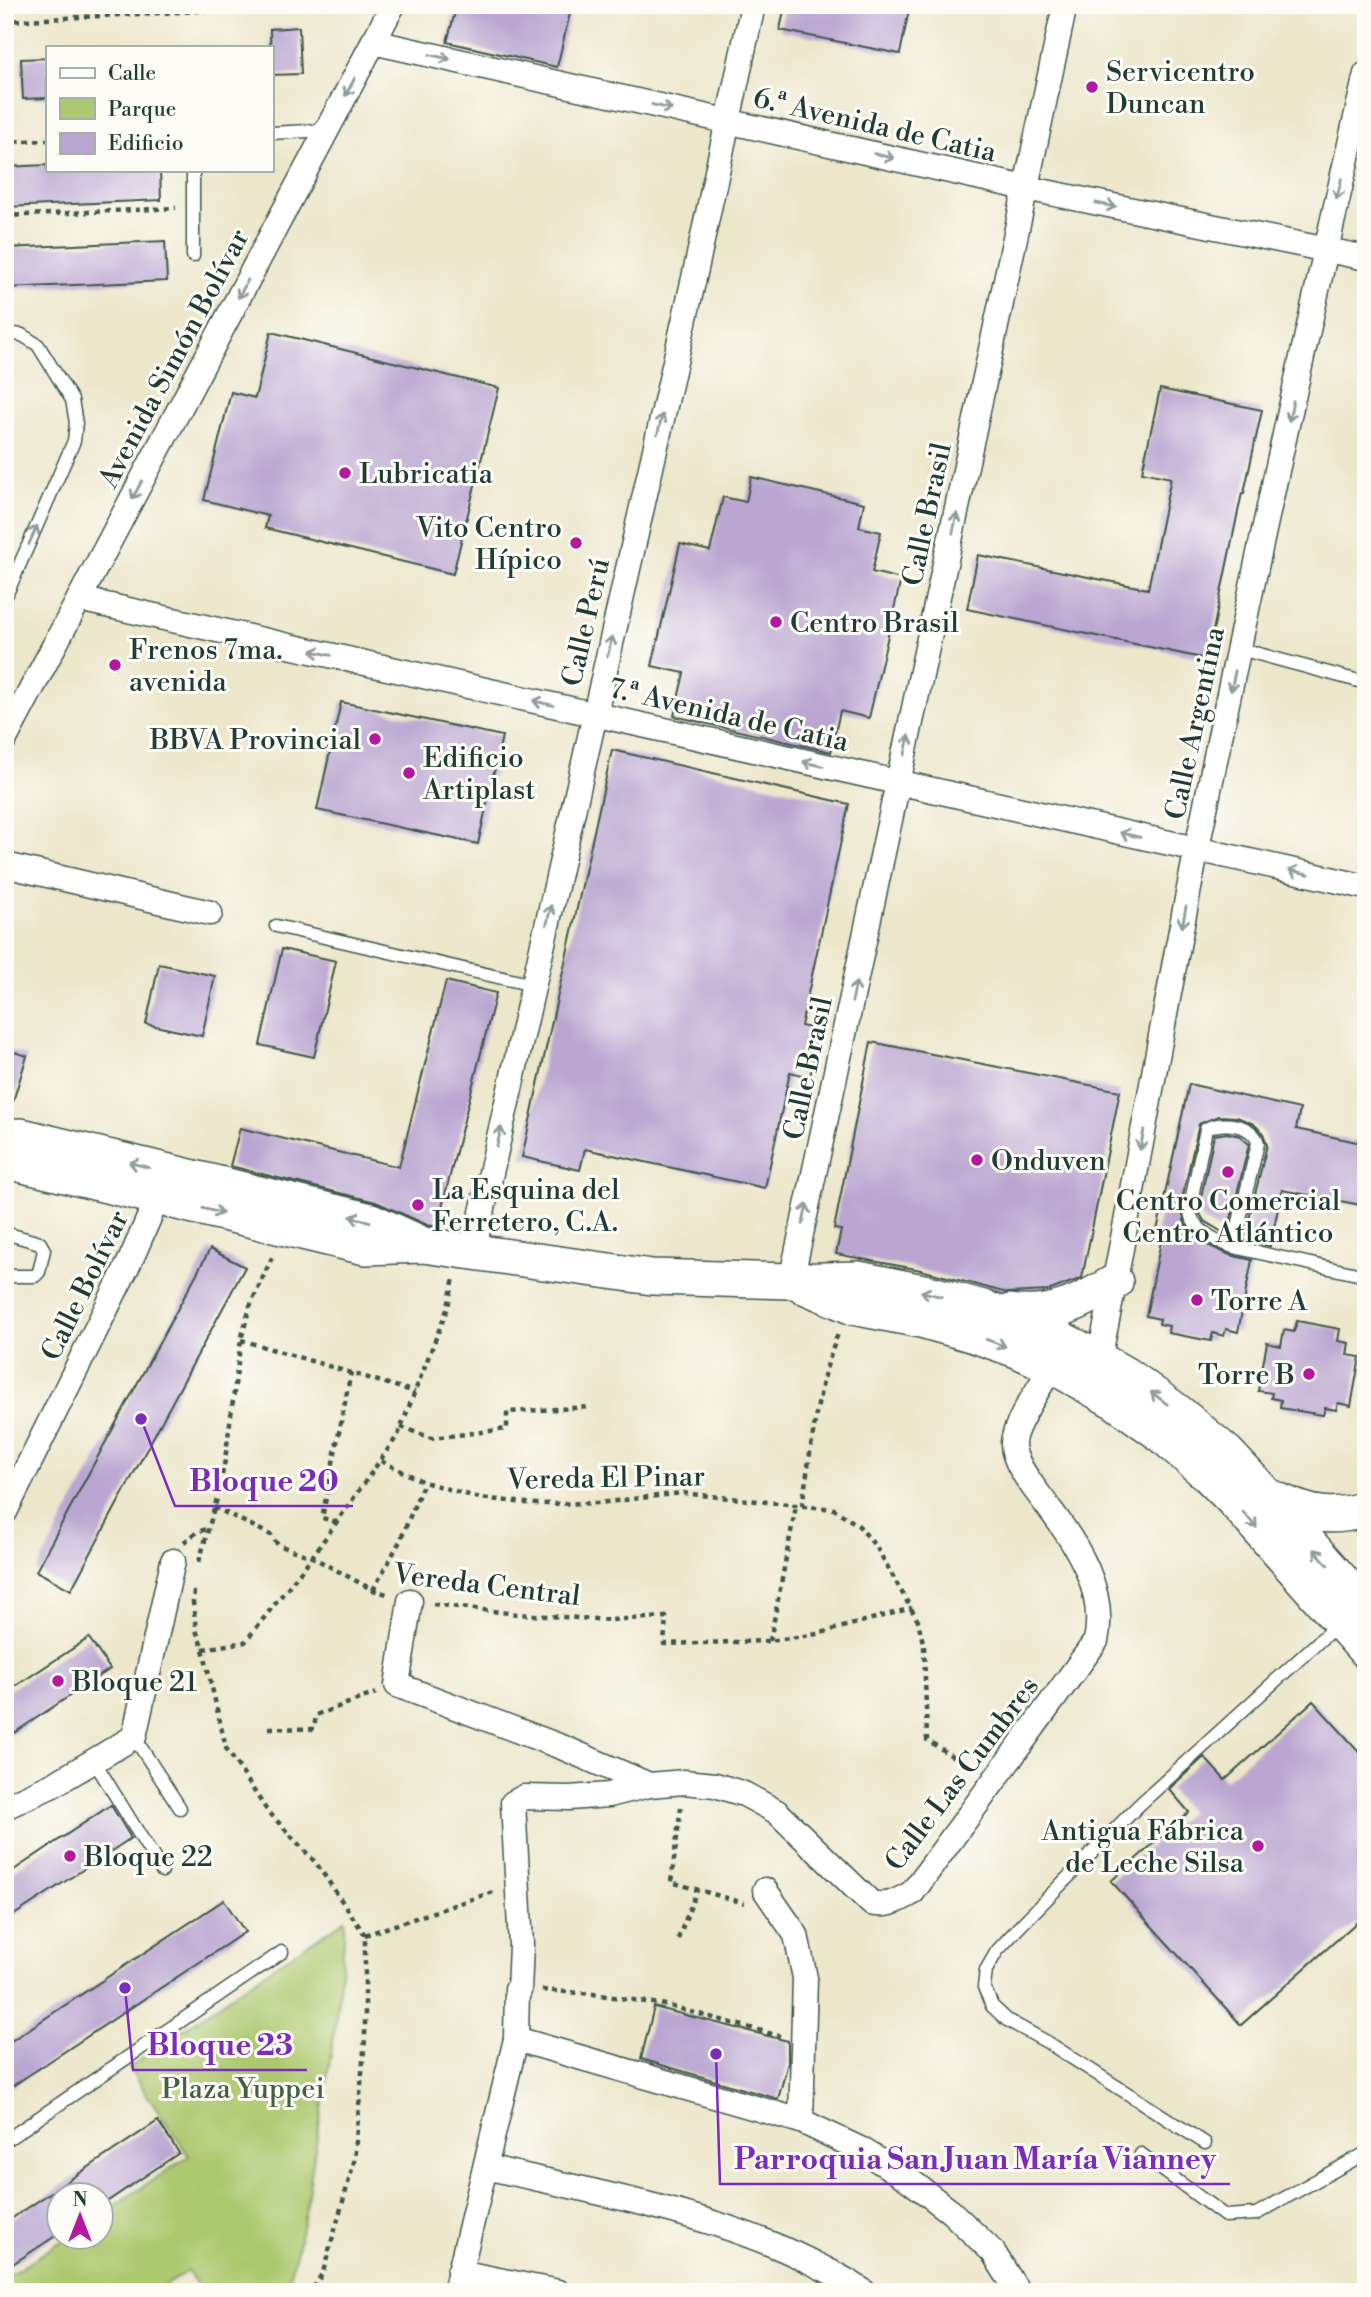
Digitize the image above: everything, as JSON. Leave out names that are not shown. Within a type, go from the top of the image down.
[{"type":"main road","points":[[5,1137],[21,1136],[371,1221],[423,1245]]},
{"type":"main road","points":[[5,1157],[15,1163],[365,1247],[423,1245],[652,1277],[791,1281],[858,1279],[928,1293],[1028,1324],[1092,1372]]},
{"type":"main road","points":[[791,1281],[852,1307],[921,1320],[974,1335],[1052,1366],[1132,1378],[1179,1413],[1225,1471],[1358,1605]]},
{"type":"main road","points":[[982,1308],[1023,1314],[1052,1311],[1080,1303],[1115,1282]]},
{"type":"main road","points":[[1225,1471],[1267,1496],[1305,1513],[1327,1515],[1366,1509]]},
{"type":"main road","points":[[1267,1496],[1358,1605],[1366,1651]]},
{"type":"street","name":"Avenida Simón Bolívar","points":[[5,739],[393,5]]},
{"type":"street","name":"Calle Perú","points":[[466,1251],[533,985],[752,5]]},
{"type":"street","name":"Calle Brasil","points":[[791,1281],[1065,5]]},
{"type":"street","name":"6.ª Avenida de Catia","points":[[373,42],[1026,188],[1366,258]]},
{"type":"street","name":"Calle Argentina","points":[[1092,1372],[1115,1282],[1197,850],[1325,250],[1366,74]]},
{"type":"street","name":"7.ª Avenida de Catia","points":[[79,599],[1366,887]]},
{"type":"street","points":[[5,865],[209,913]]},
{"type":"street","name":"Calle Bolívar","points":[[5,1512],[131,1259],[158,1197]]},
{"type":"street","name":"Calle Las Cumbres","points":[[397,1685],[564,1748],[649,1785],[684,1782],[715,1785],[744,1794],[777,1812],[872,1903],[892,1904],[912,1893],[1096,1641],[1100,1623],[1099,1607],[1087,1568],[1067,1533],[1030,1483],[1013,1445],[1016,1428],[1052,1366]]},
{"type":"street","points":[[5,1807],[53,1785],[134,1737],[173,1561]]},
{"type":"street","points":[[397,1685],[410,1601]]},
{"type":"street","points":[[558,2292],[457,2282],[516,2039],[521,1945],[513,1803],[524,1797],[569,1798],[609,1794],[649,1785]]},
{"type":"street","points":[[765,1890],[796,1936],[805,1978],[800,2121]]},
{"type":"street","points":[[516,2039],[800,2121],[862,2150],[951,2211],[993,2252],[1018,2292]]},
{"type":"street","points":[[486,2167],[684,2215],[739,2232],[784,2249],[864,2292]]},
{"type":"lane","points":[[273,133],[327,130]]},
{"type":"lane","points":[[193,172],[193,256]]},
{"type":"lane","points":[[5,333],[22,335],[38,345],[72,400],[76,423],[74,441],[5,598]]},
{"type":"lane","points":[[1240,649],[1366,683]]},
{"type":"lane","points":[[276,926],[533,985]]},
{"type":"lane","points":[[1233,1247],[1258,1143],[1256,1136],[1249,1130],[1214,1124],[1206,1129],[1189,1213],[1194,1224],[1233,1247],[1366,1276]]},
{"type":"lane","points":[[5,1233],[40,1243],[44,1250],[39,1272],[35,1276],[5,1276]]},
{"type":"lane","points":[[1205,2143],[1058,2049],[1007,2020],[992,2006],[984,1987],[986,1970],[996,1951],[1139,1804],[1358,1605]]},
{"type":"lane","points":[[134,1737],[180,1808]]},
{"type":"lane","points":[[94,1761],[162,1871]]},
{"type":"lane","points":[[5,2141],[282,1952]]},
{"type":"lane","points":[[1141,2154],[1225,2216],[1256,2214],[1366,2153]]},
{"type":"path","points":[[5,21],[255,8]]},
{"type":"path","points":[[5,72],[7,142],[46,140]]},
{"type":"path","points":[[5,216],[192,207]]},
{"type":"path","points":[[199,1563],[225,1460],[241,1340],[262,1276],[287,1229]]},
{"type":"path","points":[[203,1649],[246,1642],[381,1461],[401,1427],[448,1307],[466,1251]]},
{"type":"path","points":[[852,1307],[834,1339],[825,1372],[770,1642],[817,1634],[912,1608]]},
{"type":"path","points":[[241,1340],[415,1392]]},
{"type":"path","points":[[337,1523],[322,1518],[351,1373]]},
{"type":"path","points":[[401,1427],[432,1438],[449,1438],[507,1429],[507,1412],[590,1407]]},
{"type":"path","name":"Vereda El Pinar","points":[[381,1461],[424,1482],[480,1498],[536,1504],[599,1503],[682,1493],[834,1509],[859,1525],[877,1548],[918,1621],[924,1647],[927,1684],[927,1740],[993,1782]]},
{"type":"path","points":[[373,1590],[400,1541],[424,1482]]},
{"type":"path","name":"Vereda Central","points":[[215,1507],[271,1535],[278,1545],[312,1557],[373,1590],[410,1601],[517,1614],[610,1620],[666,1617],[664,1644],[770,1642]]},
{"type":"path","points":[[194,1588],[196,1630],[203,1649],[226,1748],[267,1809],[316,1863],[365,1936],[365,2039],[354,2162],[323,2272],[311,2292]]},
{"type":"path","points":[[269,1728],[314,1730],[316,1715],[397,1685]]},
{"type":"path","points":[[684,1782],[670,1882],[782,1914]]},
{"type":"path","points":[[365,1936],[518,1883]]},
{"type":"path","points":[[678,1939],[696,1890]]},
{"type":"path","points":[[517,1989],[593,1994],[666,2005],[803,2043]]},
{"type":"green space","name":"Plaza Yuppei","points":[[345,1920],[333,2038],[306,2207],[299,2242],[283,2292],[203,2292],[187,2271],[156,2292],[5,2292],[5,2278],[46,2251],[116,2252],[116,2205],[189,2156],[129,2068],[252,1981]]},
{"type":"building","points":[[457,5],[572,5],[557,67],[447,42]]},
{"type":"building","points":[[785,5],[910,5],[900,54],[780,30]]},
{"type":"building","points":[[299,27],[301,74],[273,75],[270,29]]},
{"type":"building","points":[[46,58],[46,98],[23,99],[21,59]]},
{"type":"building","points":[[46,165],[46,172],[160,172],[161,200],[5,207],[5,167]]},
{"type":"building","points":[[165,241],[167,281],[5,288],[5,248]]},
{"type":"building","name":"Lubricatia","points":[[271,332],[499,388],[453,574],[265,528],[268,516],[204,500],[231,392],[255,398]]},
{"type":"building","points":[[1160,389],[1262,410],[1207,659],[967,609],[978,555],[1148,589],[1171,478],[1142,472]]},
{"type":"building","name":"Centro Brasil","points":[[751,477],[864,503],[859,527],[881,532],[872,572],[901,579],[869,718],[840,711],[831,752],[674,716],[684,673],[652,666],[680,544],[710,551],[723,497],[746,502]]},
{"type":"building","name":"Edificio Artiplast","points":[[341,702],[502,736],[478,844],[317,810]]},
{"type":"building","points":[[612,750],[849,804],[801,1026],[821,1030],[810,1077],[790,1072],[765,1188],[585,1149],[580,1170],[522,1157]]},
{"type":"building","points":[[282,949],[336,961],[314,1057],[260,1045]]},
{"type":"building","points":[[159,964],[215,976],[202,1036],[146,1024]]},
{"type":"building","points":[[446,981],[496,993],[437,1227],[376,1202],[230,1166],[240,1128],[399,1167]]},
{"type":"building","name":"Onduven","points":[[871,1042],[1120,1091],[1082,1278],[1048,1291],[1007,1293],[921,1270],[836,1254],[841,1230],[834,1229]]},
{"type":"building","points":[[5,1049],[27,1056],[10,1111],[5,1110]]},
{"type":"building","points":[[1189,1084],[1300,1109],[1296,1129],[1366,1144],[1366,1206],[1282,1190],[1270,1246],[1244,1240],[1267,1145],[1263,1133],[1254,1124],[1237,1117],[1218,1116],[1199,1124],[1181,1204],[1185,1224],[1207,1245],[1230,1255],[1252,1260],[1238,1332],[1226,1329],[1224,1336],[1213,1333],[1211,1341],[1168,1333],[1169,1326],[1159,1324],[1160,1319],[1146,1316],[1162,1236],[1156,1235]]},
{"type":"building","points":[[1227,1133],[1240,1136],[1249,1144],[1227,1235],[1204,1221],[1199,1207],[1214,1135]]},
{"type":"building","points":[[210,1249],[245,1267],[71,1590],[36,1571]]},
{"type":"building","name":"Torre B","points":[[1297,1321],[1340,1329],[1338,1341],[1349,1343],[1347,1355],[1360,1357],[1351,1406],[1338,1403],[1336,1410],[1325,1408],[1323,1415],[1280,1408],[1281,1400],[1271,1398],[1272,1393],[1258,1391],[1267,1343],[1281,1346],[1284,1330],[1294,1332]]},
{"type":"building","name":"Bloque 21","points":[[89,1638],[110,1669],[5,1739],[5,1693]]},
{"type":"building","name":"Antigua Fábrica de Leche Silsa","points":[[1313,1701],[1366,1759],[1366,1914],[1241,2025],[1111,1881],[1189,1812],[1169,1789],[1204,1757],[1225,1780]]},
{"type":"building","name":"Bloque 22","points":[[111,1805],[131,1838],[5,1921],[5,1876]]},
{"type":"building","points":[[224,1900],[245,1932],[5,2091],[5,2045]]},
{"type":"building","points":[[654,2007],[788,2041],[788,2063],[778,2099],[641,2059]]},
{"type":"building","points":[[158,2121],[179,2153],[116,2196],[116,2182],[66,2182]]},
{"type":"building","points":[[46,2196],[46,2242],[5,2269],[5,2223]]},
{"type":"place","name":"Servicentro Duncan","points":[[1092,87]]},
{"type":"place","name":"Lubricatia","points":[[345,473]]},
{"type":"place","name":"Vito Centro Hípico","points":[[576,543]]},
{"type":"place","name":"Centro Brasil","points":[[776,622]]},
{"type":"place","name":"Frenos 7ma. avenida","points":[[115,665]]},
{"type":"place","name":"BBVA Provincial","points":[[375,739]]},
{"type":"place","name":"Edificio Artiplast","points":[[409,773]]},
{"type":"place","name":"Onduven","points":[[977,1160]]},
{"type":"place","name":"Centro Comercial Centro Atlántico","points":[[1228,1172]]},
{"type":"place","name":"La Esquina del Ferretero, C.A.","points":[[418,1205]]},
{"type":"place","name":"Torre A","points":[[1197,1300]]},
{"type":"place","name":"Torre B","points":[[1309,1374]]},
{"type":"place","name":"Bloque 20","points":[[141,1419]]},
{"type":"place","name":"Bloque 21","points":[[58,1681]]},
{"type":"place","name":"Antigua Fábrica de Leche Silsa","points":[[1258,1846]]},
{"type":"place","name":"Bloque 22","points":[[70,1856]]},
{"type":"place","name":"Bloque 23","points":[[125,1988]]},
{"type":"place","name":"Parroquia San Juan María Vianney","points":[[716,2054]]}]
